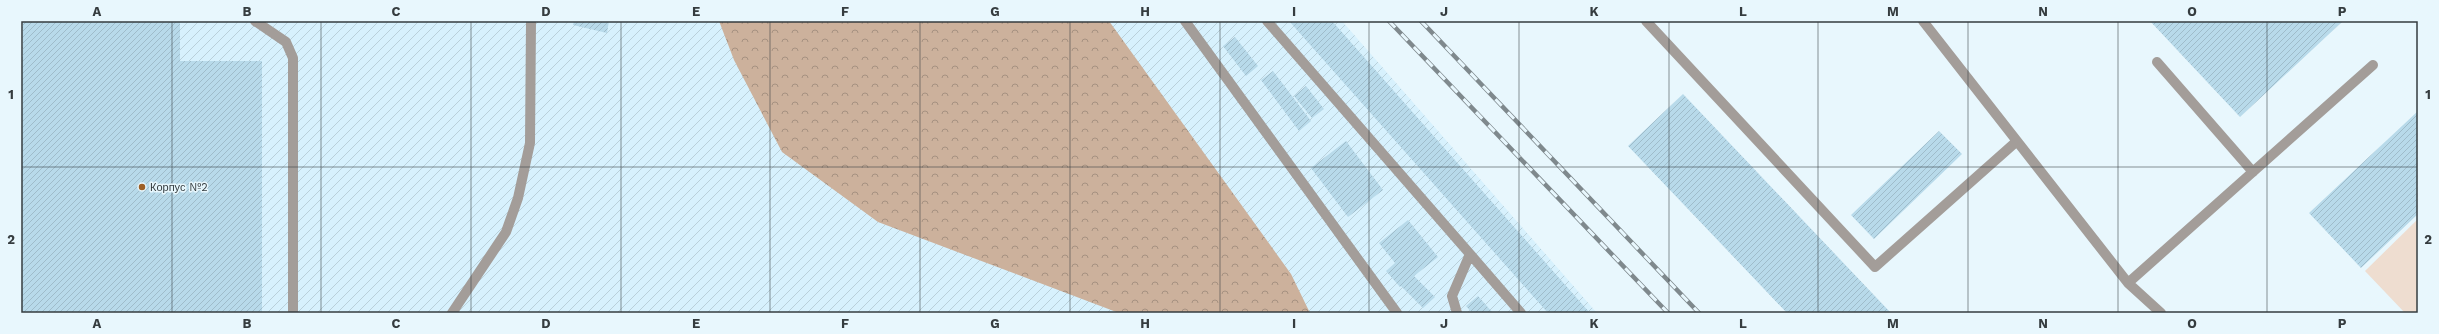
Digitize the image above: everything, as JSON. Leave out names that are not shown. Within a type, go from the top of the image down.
[{"type":"lane","points":[[255,21],[286,42],[293,58],[293,313]]},
{"type":"lane","points":[[452,313],[506,232],[518,198],[530,143],[531,21]]},
{"type":"lane","points":[[1185,21],[1397,313]]},
{"type":"lane","points":[[1267,21],[1521,313]]},
{"type":"lane","points":[[1646,21],[1875,267],[2017,141]]},
{"type":"lane","points":[[1923,21],[2128,283],[2161,313]]},
{"type":"lane","points":[[2157,62],[2253,172]]},
{"type":"lane","points":[[2128,283],[2373,65]]},
{"type":"lane","points":[[1457,313],[1452,296],[1470,254]]},
{"type":"shaded area","points":[[21,21],[1342,21],[1597,313],[21,313]]},
{"type":"shaded area","points":[[2418,219],[2418,313],[2405,313],[2365,271]]},
{"type":"green space","points":[[719,21],[1109,21],[1291,274],[1310,313],[1119,313],[878,222],[782,152],[734,60]]},
{"type":"building","name":"Корпус №2","points":[[23,21],[180,21],[180,61],[262,61],[262,313],[21,313],[21,58],[23,58]]},
{"type":"building","points":[[574,21],[609,21],[607,33],[573,25]]},
{"type":"building","points":[[1289,21],[1332,21],[1590,313],[1548,313]]},
{"type":"building","points":[[2150,21],[2343,21],[2240,117]]},
{"type":"building","points":[[1235,37],[1258,66],[1246,76],[1223,46]]},
{"type":"building","points":[[1273,71],[1311,121],[1299,131],[1261,80]]},
{"type":"building","points":[[1306,86],[1324,109],[1312,118],[1294,96]]},
{"type":"building","points":[[1683,94],[1891,313],[1787,313],[1628,146]]},
{"type":"building","points":[[2418,111],[2418,214],[2361,268],[2309,213]]},
{"type":"building","points":[[1939,131],[1962,154],[1874,239],[1851,215]]},
{"type":"building","points":[[1346,141],[1383,190],[1348,217],[1311,168]]},
{"type":"building","points":[[1408,220],[1438,257],[1414,276],[1435,297],[1423,308],[1401,286],[1400,287],[1386,271],[1395,263],[1379,243]]},
{"type":"building","points":[[1478,296],[1493,313],[1472,313],[1466,306]]},
{"type":"railway","points":[[1389,21],[1668,313]]},
{"type":"railway","points":[[1421,21],[1699,313]]},
{"type":"place","name":"Корпус №2","points":[[142,187]]}]
